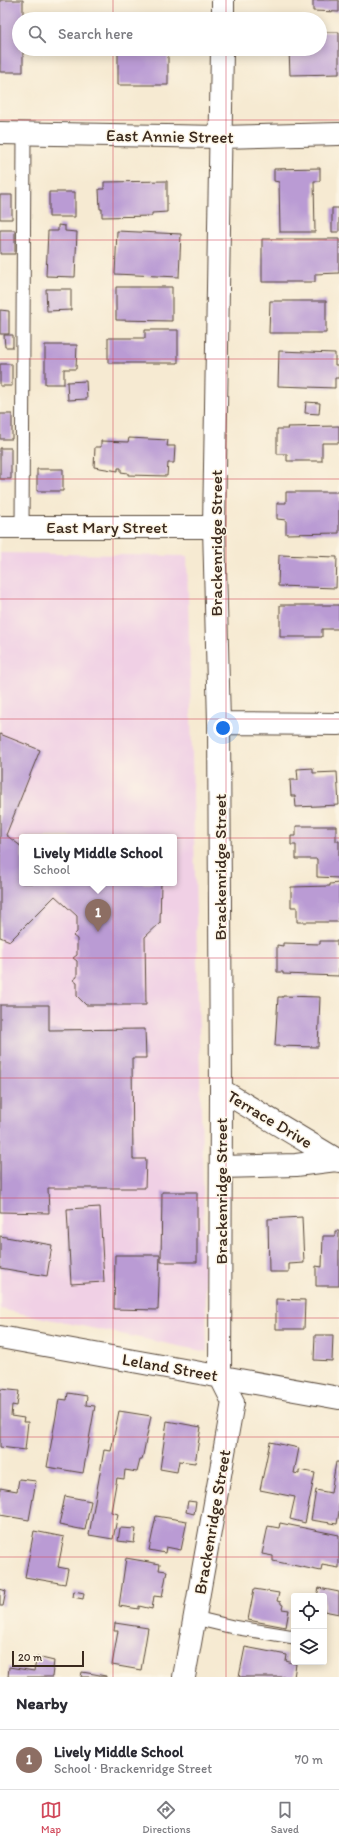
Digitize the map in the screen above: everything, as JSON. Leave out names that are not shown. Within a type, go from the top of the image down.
[{"type":"street","points":[[222,12],[223,0]]},
{"type":"street","name":"Brackenridge Street","points":[[184,1677],[233,1402],[220,1376],[221,1090],[219,722],[214,527],[222,56]]},
{"type":"street","name":"East Annie Street","points":[[0,133],[221,137],[339,134]]},
{"type":"street","name":"East Mary Street","points":[[0,527],[214,527]]},
{"type":"street","points":[[219,722],[339,724]]},
{"type":"street","name":"Terrace Drive","points":[[221,1090],[338,1161]]},
{"type":"street","points":[[221,1167],[296,1165],[338,1161]]},
{"type":"street","name":"Leland Street","points":[[0,1337],[339,1398]]},
{"type":"lane","points":[[22,527],[24,134]]},
{"type":"lane","points":[[195,1618],[291,1636]]},
{"type":"shaded area","points":[[0,553],[187,556],[207,1352],[0,1309]]},
{"type":"building","points":[[0,0],[23,0],[23,12],[12,12],[12,56],[23,56],[23,72],[0,72]]},
{"type":"building","points":[[313,0],[339,0],[339,12],[313,11]]},
{"type":"building","points":[[327,32],[339,32],[339,74],[290,75],[289,56],[327,56]]},
{"type":"building","points":[[118,56],[168,56],[168,85],[118,85]]},
{"type":"building","points":[[320,168],[320,181],[314,181],[315,232],[280,232],[279,182],[274,181],[274,169]]},
{"type":"building","points":[[167,181],[167,212],[152,213],[152,216],[102,217],[99,189],[104,189],[104,182]]},
{"type":"building","points":[[49,192],[75,192],[75,217],[49,217]]},
{"type":"building","points":[[0,195],[12,195],[12,219],[0,219]]},
{"type":"building","points":[[332,208],[339,208],[339,232],[332,232]]},
{"type":"building","points":[[58,225],[65,226],[65,231],[77,232],[75,277],[46,276],[48,231],[58,231]]},
{"type":"building","points":[[0,230],[15,230],[15,254],[0,254]]},
{"type":"building","points":[[117,231],[181,234],[179,277],[115,274]]},
{"type":"building","points":[[262,239],[339,239],[339,273],[315,274],[315,282],[262,282]]},
{"type":"building","points":[[116,287],[172,287],[172,321],[116,320]]},
{"type":"building","points":[[46,289],[71,289],[71,310],[47,311]]},
{"type":"building","points":[[270,301],[326,301],[326,333],[269,333]]},
{"type":"building","points":[[0,310],[9,311],[9,334],[0,334]]},
{"type":"building","points":[[145,330],[178,330],[178,363],[108,363],[108,338],[145,338]]},
{"type":"building","points":[[4,335],[13,335],[13,347],[5,347]]},
{"type":"building","points":[[45,345],[77,345],[76,369],[64,369],[64,384],[45,384]]},
{"type":"building","points":[[279,351],[335,353],[335,365],[339,365],[339,378],[335,378],[335,388],[278,386]]},
{"type":"building","points":[[0,364],[12,364],[12,386],[0,386]]},
{"type":"building","points":[[86,381],[87,399],[68,400],[67,382]]},
{"type":"building","points":[[306,402],[320,403],[319,414],[305,413]]},
{"type":"building","points":[[0,414],[12,414],[12,439],[0,439]]},
{"type":"building","points":[[339,426],[339,443],[322,443],[322,461],[287,461],[287,454],[277,454],[277,429],[288,429],[287,427]]},
{"type":"building","points":[[129,438],[168,440],[167,446],[175,446],[174,463],[168,463],[167,476],[128,475],[128,473],[121,472],[121,468],[118,468],[118,471],[94,467],[95,447],[101,447],[101,441],[128,442]]},
{"type":"building","points":[[0,448],[11,448],[11,479],[0,479]]},
{"type":"building","points":[[37,469],[63,469],[63,491],[37,491]]},
{"type":"building","points":[[286,492],[339,492],[339,533],[286,534],[286,520],[277,519],[277,503],[286,503]]},
{"type":"building","points":[[279,555],[337,557],[336,588],[278,586]]},
{"type":"building","points":[[280,605],[339,605],[339,629],[322,629],[322,637],[280,637]]},
{"type":"building","points":[[0,734],[40,750],[6,835],[19,845],[19,886],[161,886],[160,923],[145,937],[146,1005],[86,1005],[77,996],[77,983],[73,980],[77,977],[77,961],[73,958],[77,955],[77,939],[73,936],[77,932],[77,916],[55,896],[10,941],[0,937]]},
{"type":"building","points":[[313,768],[313,773],[337,772],[339,805],[296,807],[295,796],[291,796],[290,780],[298,780],[297,769]]},
{"type":"building","points":[[296,826],[336,826],[336,841],[339,841],[339,878],[317,877],[317,859],[296,859],[296,845],[291,845],[291,836],[296,836]]},
{"type":"building","points":[[339,883],[339,922],[297,922],[297,907],[291,907],[291,887],[330,886],[330,884]]},
{"type":"building","points":[[320,941],[337,941],[337,946],[339,946],[339,976],[283,974],[283,972],[277,972],[277,945],[283,946],[283,943],[320,944]]},
{"type":"building","points":[[278,997],[320,997],[318,1047],[275,1046]]},
{"type":"building","points":[[0,1005],[49,1005],[49,1030],[145,1029],[146,1058],[132,1058],[133,1159],[146,1159],[145,1188],[48,1188],[49,1213],[0,1212]]},
{"type":"building","points":[[162,1192],[197,1192],[197,1262],[161,1262]]},
{"type":"building","points":[[100,1207],[104,1282],[71,1284],[67,1209]]},
{"type":"building","points":[[302,1217],[304,1263],[289,1264],[289,1272],[269,1272],[268,1219]]},
{"type":"building","points":[[335,1231],[339,1231],[339,1286],[316,1286],[316,1266],[322,1267],[323,1236],[335,1236]]},
{"type":"building","points":[[0,1236],[52,1245],[47,1276],[0,1268]]},
{"type":"building","points":[[115,1255],[160,1255],[158,1310],[114,1309]]},
{"type":"building","points":[[276,1299],[305,1300],[304,1329],[276,1329]]},
{"type":"building","points":[[315,1335],[333,1335],[332,1361],[314,1360]]},
{"type":"building","points":[[0,1389],[19,1391],[17,1406],[12,1405],[11,1416],[24,1418],[23,1422],[28,1422],[25,1450],[0,1447]]},
{"type":"building","points":[[68,1393],[87,1396],[86,1405],[95,1406],[83,1473],[47,1467],[59,1399],[67,1400]]},
{"type":"building","points":[[119,1411],[151,1416],[142,1460],[140,1460],[137,1472],[125,1470],[124,1479],[117,1478],[111,1512],[118,1514],[113,1539],[89,1535],[104,1450],[111,1451]]},
{"type":"building","points":[[167,1421],[201,1427],[195,1463],[179,1461],[177,1472],[160,1469]]},
{"type":"building","points":[[270,1442],[299,1448],[294,1473],[299,1474],[299,1470],[315,1473],[305,1523],[290,1519],[295,1497],[260,1490]]},
{"type":"building","points":[[336,1462],[339,1462],[339,1512],[337,1524],[311,1520],[316,1490],[331,1493]]},
{"type":"building","points":[[19,1479],[36,1481],[29,1520],[0,1515],[0,1488],[17,1491]]},
{"type":"building","points":[[65,1496],[91,1501],[85,1530],[59,1525]]},
{"type":"building","points":[[188,1501],[196,1502],[194,1514],[186,1512]]},
{"type":"building","points":[[156,1516],[187,1521],[181,1550],[166,1547],[165,1553],[149,1550]]},
{"type":"building","points":[[280,1523],[339,1535],[339,1568],[322,1565],[321,1571],[273,1561],[273,1556],[262,1554],[268,1526],[279,1528]]},
{"type":"building","points":[[120,1528],[136,1529],[134,1543],[118,1541]]},
{"type":"building","points":[[34,1531],[64,1537],[58,1567],[68,1569],[65,1584],[25,1577]]},
{"type":"building","points":[[126,1558],[160,1564],[159,1570],[167,1571],[162,1597],[154,1596],[152,1609],[139,1606],[139,1609],[119,1606]]},
{"type":"building","points":[[319,1588],[339,1592],[339,1614],[327,1612],[327,1593],[318,1593]]},
{"type":"building","points":[[0,1589],[6,1591],[3,1606],[0,1606]]},
{"type":"building","points":[[254,1589],[279,1593],[277,1601],[281,1602],[283,1605],[282,1609],[289,1610],[286,1627],[248,1620]]},
{"type":"building","points":[[74,1591],[84,1593],[83,1599],[73,1597]]},
{"type":"building","points":[[115,1623],[148,1628],[141,1670],[112,1665],[118,1631],[114,1631]]},
{"type":"building","points":[[245,1647],[287,1655],[286,1661],[291,1662],[291,1665],[296,1665],[294,1677],[239,1677]]},
{"type":"building","points":[[37,1657],[54,1661],[52,1677],[8,1677],[9,1667],[34,1671]]},
{"type":"building","points":[[82,1672],[106,1676],[106,1677],[81,1677]]},
{"type":"place","name":"Lively Middle School","points":[[98,932]]}]
